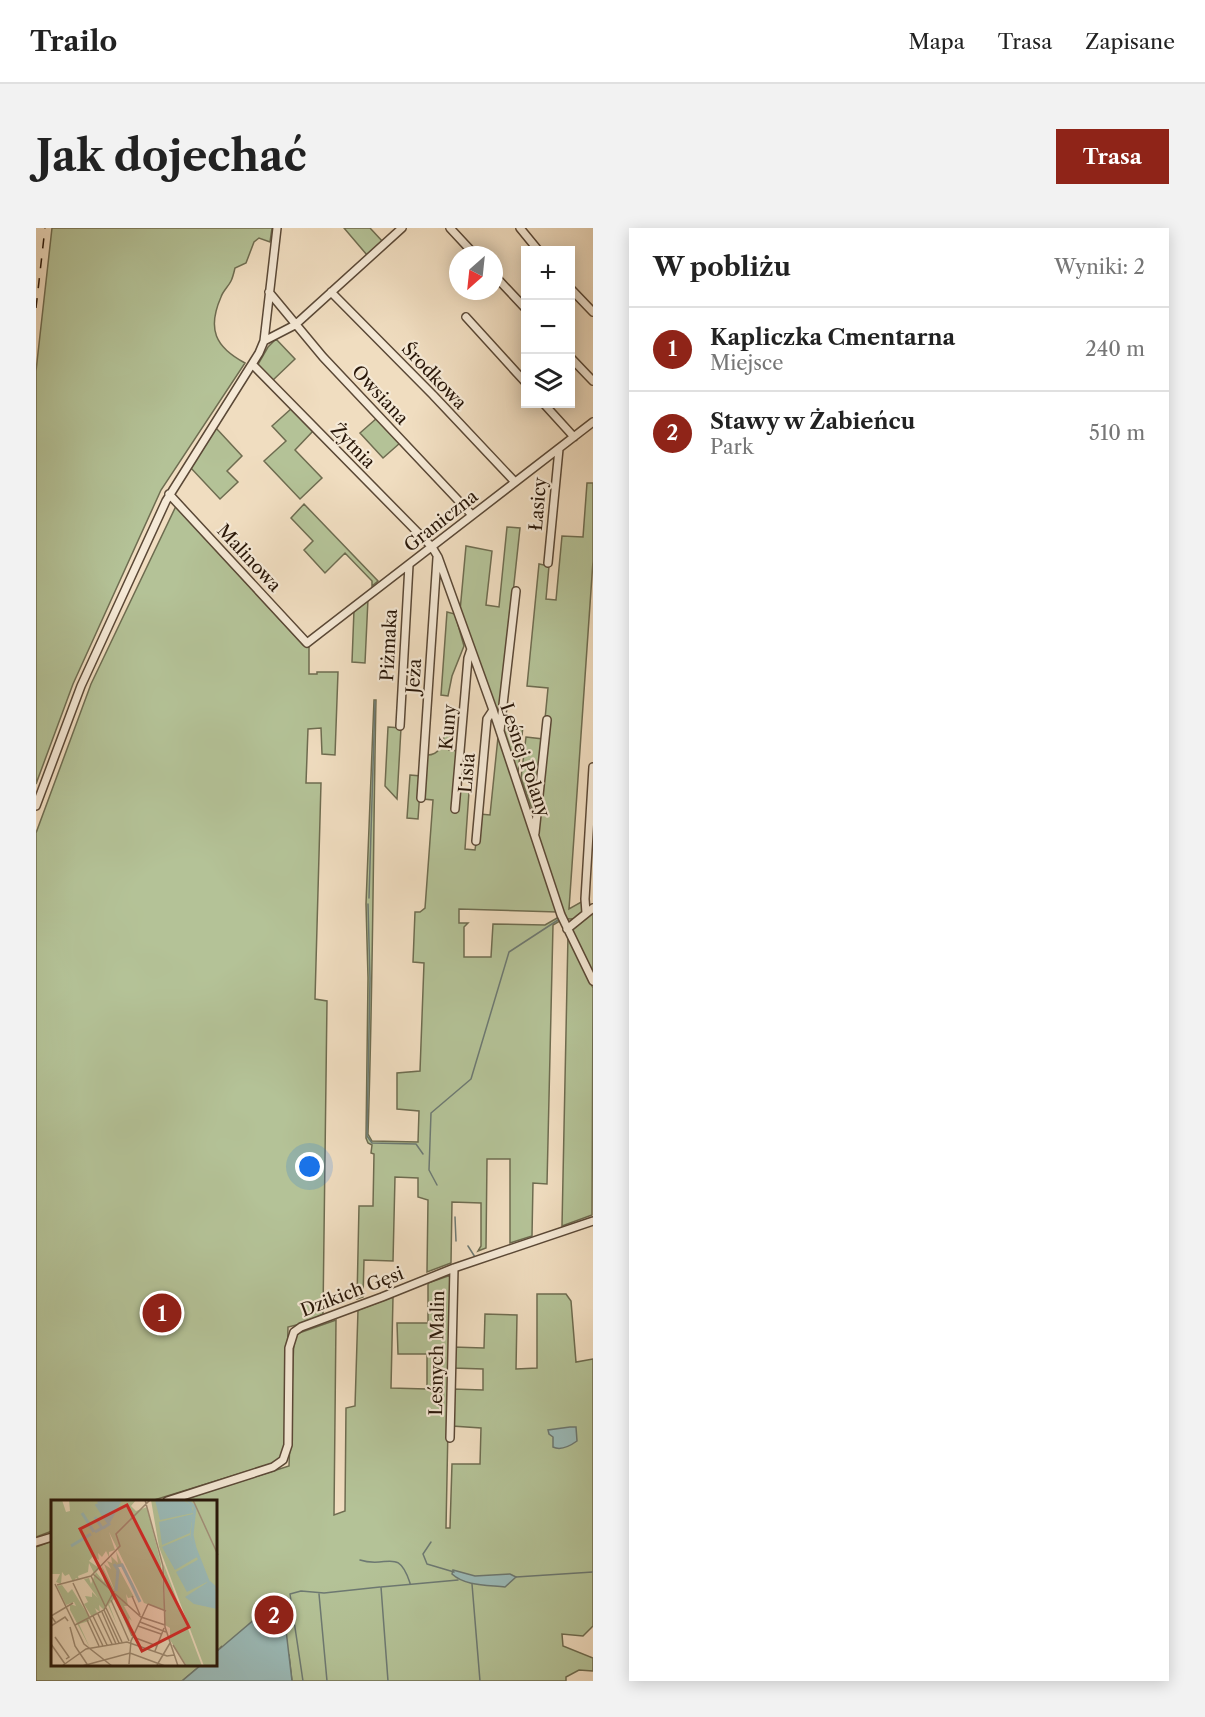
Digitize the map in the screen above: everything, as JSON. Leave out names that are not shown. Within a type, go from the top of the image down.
[{"type":"street","points":[[36,806],[81,686],[169,494],[253,365],[264,341],[277,228]]},
{"type":"street","points":[[264,341],[295,325],[402,228]]},
{"type":"street","points":[[450,228],[467,246]]},
{"type":"street","points":[[520,228],[535,246]]},
{"type":"street","points":[[503,285],[521,305]]},
{"type":"street","name":"Owsiana","points":[[269,292],[295,325],[472,515]]},
{"type":"street","name":"Środkowa","points":[[330,292],[433,395],[515,483]]},
{"type":"street","points":[[575,293],[593,312]]},
{"type":"street","points":[[466,317],[521,379]]},
{"type":"street","points":[[575,362],[593,381]]},
{"type":"street","name":"Żytnia","points":[[253,365],[432,547]]},
{"type":"street","points":[[548,408],[574,437]]},
{"type":"street","name":"Graniczna","points":[[308,643],[593,422]]},
{"type":"street","name":"Łasicy","points":[[548,563],[559,449]]},
{"type":"street","name":"Malinowa","points":[[169,494],[308,643]]},
{"type":"street","name":"Leśnej Polany","points":[[432,547],[438,557],[493,710],[567,929],[593,981]]},
{"type":"street","name":"Jeża","points":[[422,798],[438,557]]},
{"type":"street","name":"Piżmaka","points":[[400,726],[409,565]]},
{"type":"street","points":[[500,733],[516,591]]},
{"type":"street","name":"Kuny","points":[[455,808],[468,658],[471,649]]},
{"type":"street","name":"Lisia","points":[[476,841],[487,719],[493,710]]},
{"type":"street","points":[[535,835],[547,720]]},
{"type":"street","points":[[586,914],[593,767]]},
{"type":"street","points":[[567,929],[593,908]]},
{"type":"street","name":"Dzikich Gęsi","points":[[170,1500],[273,1467],[283,1461],[288,1445],[289,1348],[295,1330],[454,1268],[593,1221]]},
{"type":"street","name":"Leśnych Malin","points":[[450,1438],[454,1268]]},
{"type":"street","points":[[36,1542],[51,1537]]},
{"type":"green space","points":[[52,228],[272,228],[270,242],[259,238],[254,242],[246,263],[235,268],[217,308],[216,336],[227,350],[245,363],[161,490],[73,684],[36,784],[36,371]]},
{"type":"green space","points":[[344,228],[370,228],[383,242],[367,255]]},
{"type":"green space","points":[[276,339],[295,359],[272,381],[257,366],[268,347]]},
{"type":"green space","points":[[292,408],[314,430],[295,450],[322,478],[300,499],[264,461],[286,441],[272,426]]},
{"type":"green space","points":[[377,418],[400,443],[383,458],[360,433]]},
{"type":"green space","points":[[216,428],[242,456],[227,471],[238,482],[220,499],[189,466]]},
{"type":"green space","points":[[587,483],[593,483],[593,561],[569,909],[583,901],[583,910],[578,917],[570,919],[564,918],[562,913],[538,835],[549,720],[545,719],[548,688],[527,686],[539,564],[549,566],[546,599],[556,600],[562,536],[583,537]]},
{"type":"green space","points":[[304,504],[378,581],[372,586],[372,581],[345,553],[325,573],[304,550],[313,541],[291,518]]},
{"type":"green space","points":[[176,506],[303,645],[309,644],[309,674],[338,672],[335,755],[322,754],[321,728],[308,729],[306,783],[321,783],[315,999],[327,1001],[323,1314],[308,1322],[288,1327],[285,1447],[284,1454],[277,1462],[154,1500],[51,1500],[51,1531],[36,1537],[36,833],[91,684]]},
{"type":"green space","points":[[507,527],[520,528],[499,723],[460,611],[466,546],[492,551],[486,605],[499,607]]},
{"type":"green space","points":[[368,599],[365,663],[352,662],[354,610]]},
{"type":"green space","points":[[447,612],[455,614],[464,646],[452,676],[448,696],[441,695]]},
{"type":"green space","points":[[374,700],[376,700],[368,1134],[372,1141],[418,1142],[419,1111],[397,1109],[397,1073],[420,1071],[424,963],[413,962],[415,912],[420,912],[425,908],[433,800],[423,799],[426,755],[432,755],[439,749],[447,725],[451,725],[449,750],[459,751],[458,791],[469,792],[465,849],[475,850],[480,814],[490,815],[498,737],[557,912],[459,909],[459,923],[468,923],[464,927],[464,957],[491,957],[493,924],[545,925],[559,917],[560,921],[553,925],[547,1184],[533,1183],[532,1236],[510,1243],[510,1159],[487,1159],[486,1248],[478,1251],[481,1246],[481,1203],[452,1202],[451,1263],[427,1272],[428,1200],[418,1197],[418,1178],[395,1177],[393,1261],[364,1260],[363,1297],[357,1299],[359,1206],[373,1206],[374,1154],[371,1153],[372,1145],[366,1138],[368,978],[366,904]]},
{"type":"green space","points":[[504,724],[523,726],[518,773],[503,737]]},
{"type":"green space","points":[[388,727],[401,728],[397,799],[385,786]]},
{"type":"green space","points":[[526,737],[543,739],[535,818],[521,778]]},
{"type":"green space","points":[[410,775],[421,776],[418,819],[407,818]]},
{"type":"green space","points":[[593,912],[593,973],[572,932],[573,928]]},
{"type":"green space","points":[[568,935],[593,988],[592,1215],[562,1226]]},
{"type":"green space","points":[[451,1275],[446,1528],[450,1528],[452,1464],[480,1464],[481,1428],[452,1426],[453,1389],[483,1390],[483,1369],[453,1368],[453,1347],[484,1348],[485,1314],[517,1315],[516,1369],[537,1368],[537,1294],[566,1294],[571,1301],[576,1362],[593,1359],[593,1626],[583,1636],[562,1634],[563,1646],[593,1658],[593,1671],[579,1670],[566,1677],[566,1681],[292,1681],[289,1655],[218,1664],[222,1646],[218,1650],[218,1500],[182,1500],[289,1466],[294,1338],[299,1333],[336,1320],[334,1515],[345,1511],[346,1408],[355,1406],[358,1310],[393,1297],[391,1388],[427,1389],[427,1354],[398,1354],[397,1323],[428,1323],[428,1283]]},
{"type":"green space","points":[[51,1541],[51,1666],[200,1666],[182,1681],[36,1681],[36,1547]]},
{"type":"water","points":[[576,1427],[577,1441],[562,1448],[553,1447],[553,1437],[548,1430]]},
{"type":"water","points":[[453,1570],[475,1576],[510,1574],[516,1577],[505,1587],[484,1585],[463,1581],[452,1574]]},
{"type":"water","points":[[282,1596],[292,1681],[182,1681],[200,1666],[218,1666],[218,1650]]},
{"type":"waterway","points":[[369,898],[375,701]]},
{"type":"waterway","points":[[368,904],[370,979],[367,1136],[372,1143],[416,1144],[423,1154]]},
{"type":"waterway","points":[[437,1185],[429,1170],[431,1113],[471,1079],[509,952],[558,920]]},
{"type":"waterway","points":[[455,1217],[456,1241]]},
{"type":"waterway","points":[[468,1246],[475,1257],[479,1256]]},
{"type":"waterway","points":[[431,1542],[423,1554],[427,1564],[454,1572]]},
{"type":"waterway","points":[[360,1560],[396,1562],[406,1572],[410,1583]]},
{"type":"waterway","points":[[516,1577],[593,1572]]},
{"type":"waterway","points":[[388,1681],[381,1587],[458,1580]]},
{"type":"waterway","points":[[472,1584],[480,1681]]},
{"type":"waterway","points":[[303,1681],[290,1594],[301,1591],[324,1593],[380,1587]]},
{"type":"waterway","points":[[319,1594],[327,1681]]},
{"type":"railway","points":[[36,308],[45,228]]},
{"type":"place","name":"Kapliczka Cmentarna","points":[[162,1313]]},
{"type":"place","name":"Stawy w Żabieńcu","points":[[274,1615]]}]
